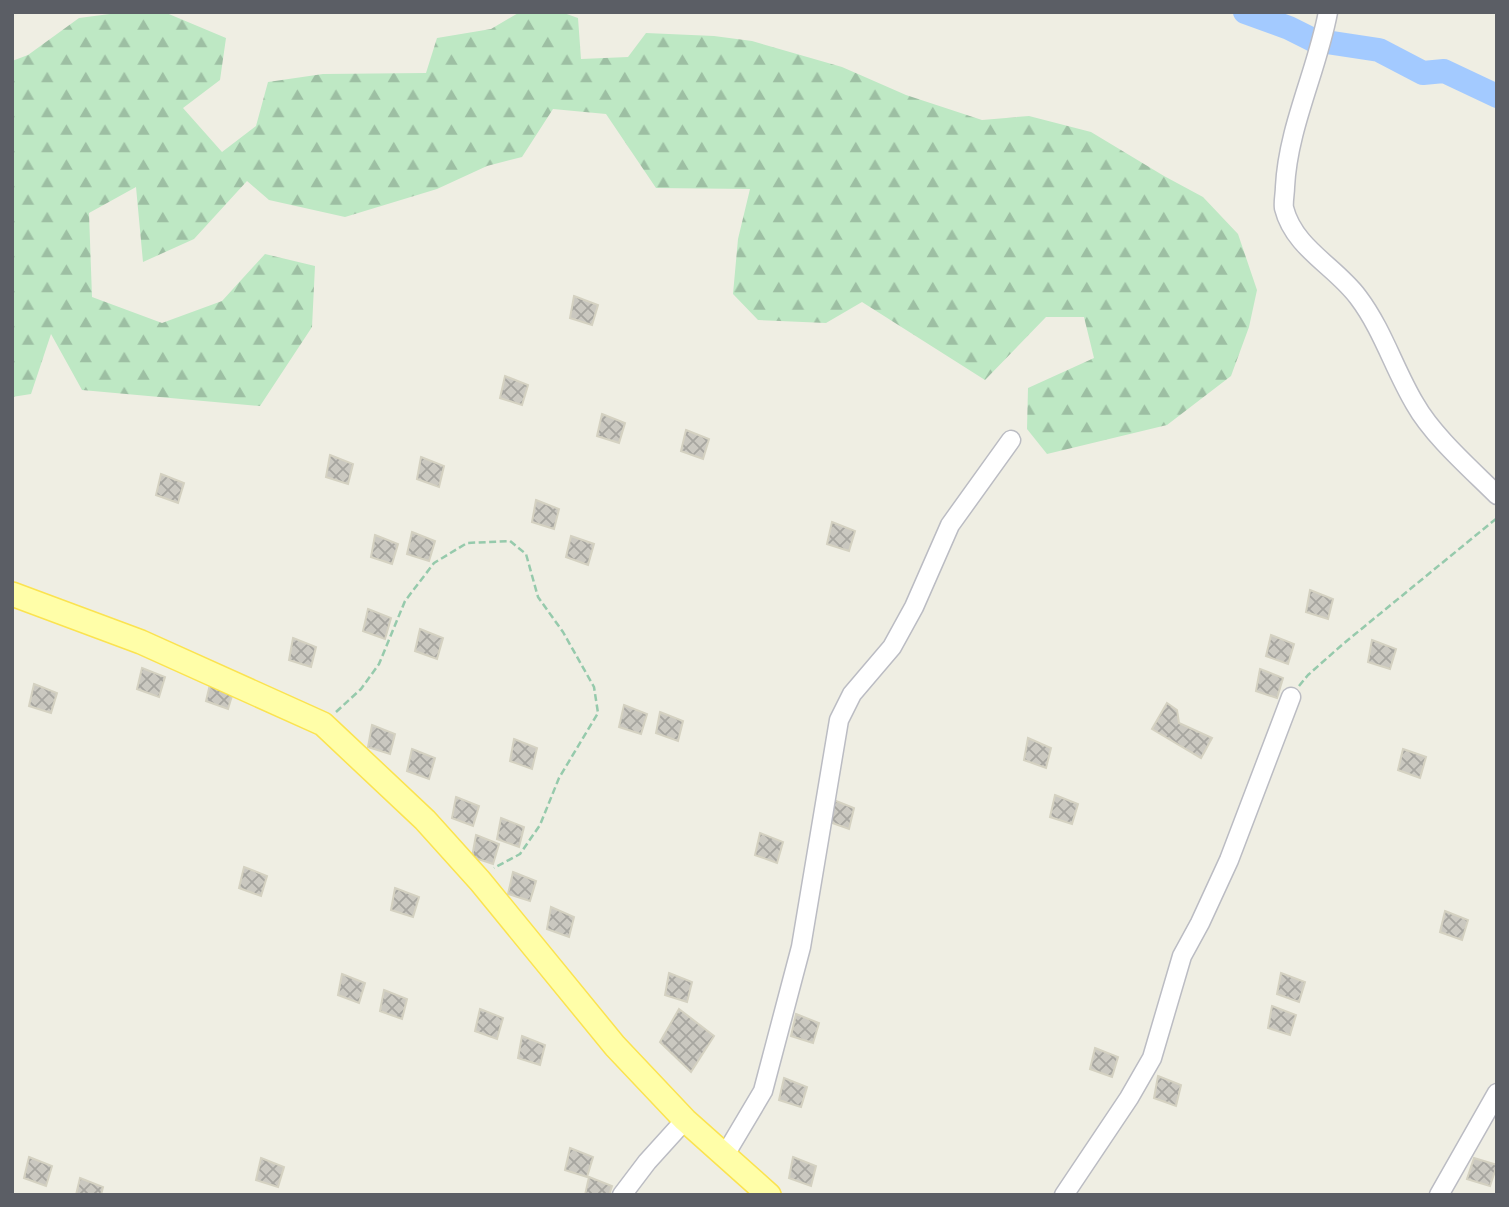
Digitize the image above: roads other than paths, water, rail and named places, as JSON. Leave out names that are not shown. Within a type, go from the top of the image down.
[{"type":"main road","points":[[12,594],[141,642],[323,724],[425,820],[480,881],[615,1046],[685,1120],[769,1195]]},
{"type":"street","points":[[1326,21],[1320,50],[1286,158],[1284,207],[1293,230],[1356,294],[1380,329],[1416,407],[1449,447],[1497,495]]},
{"type":"street","points":[[725,1155],[763,1091],[777,1039],[801,947],[839,720],[852,694],[892,647],[914,607],[950,525],[1011,440]]},
{"type":"street","points":[[1064,1195],[1129,1098],[1152,1058],[1182,956],[1228,860],[1291,697]]},
{"type":"street","points":[[1439,1195],[1497,1093]]},
{"type":"street","points":[[622,1195],[685,1120]]},
{"type":"waterway","points":[[1245,12],[1313,40],[1379,50],[1423,73],[1444,71],[1497,96]]}]
